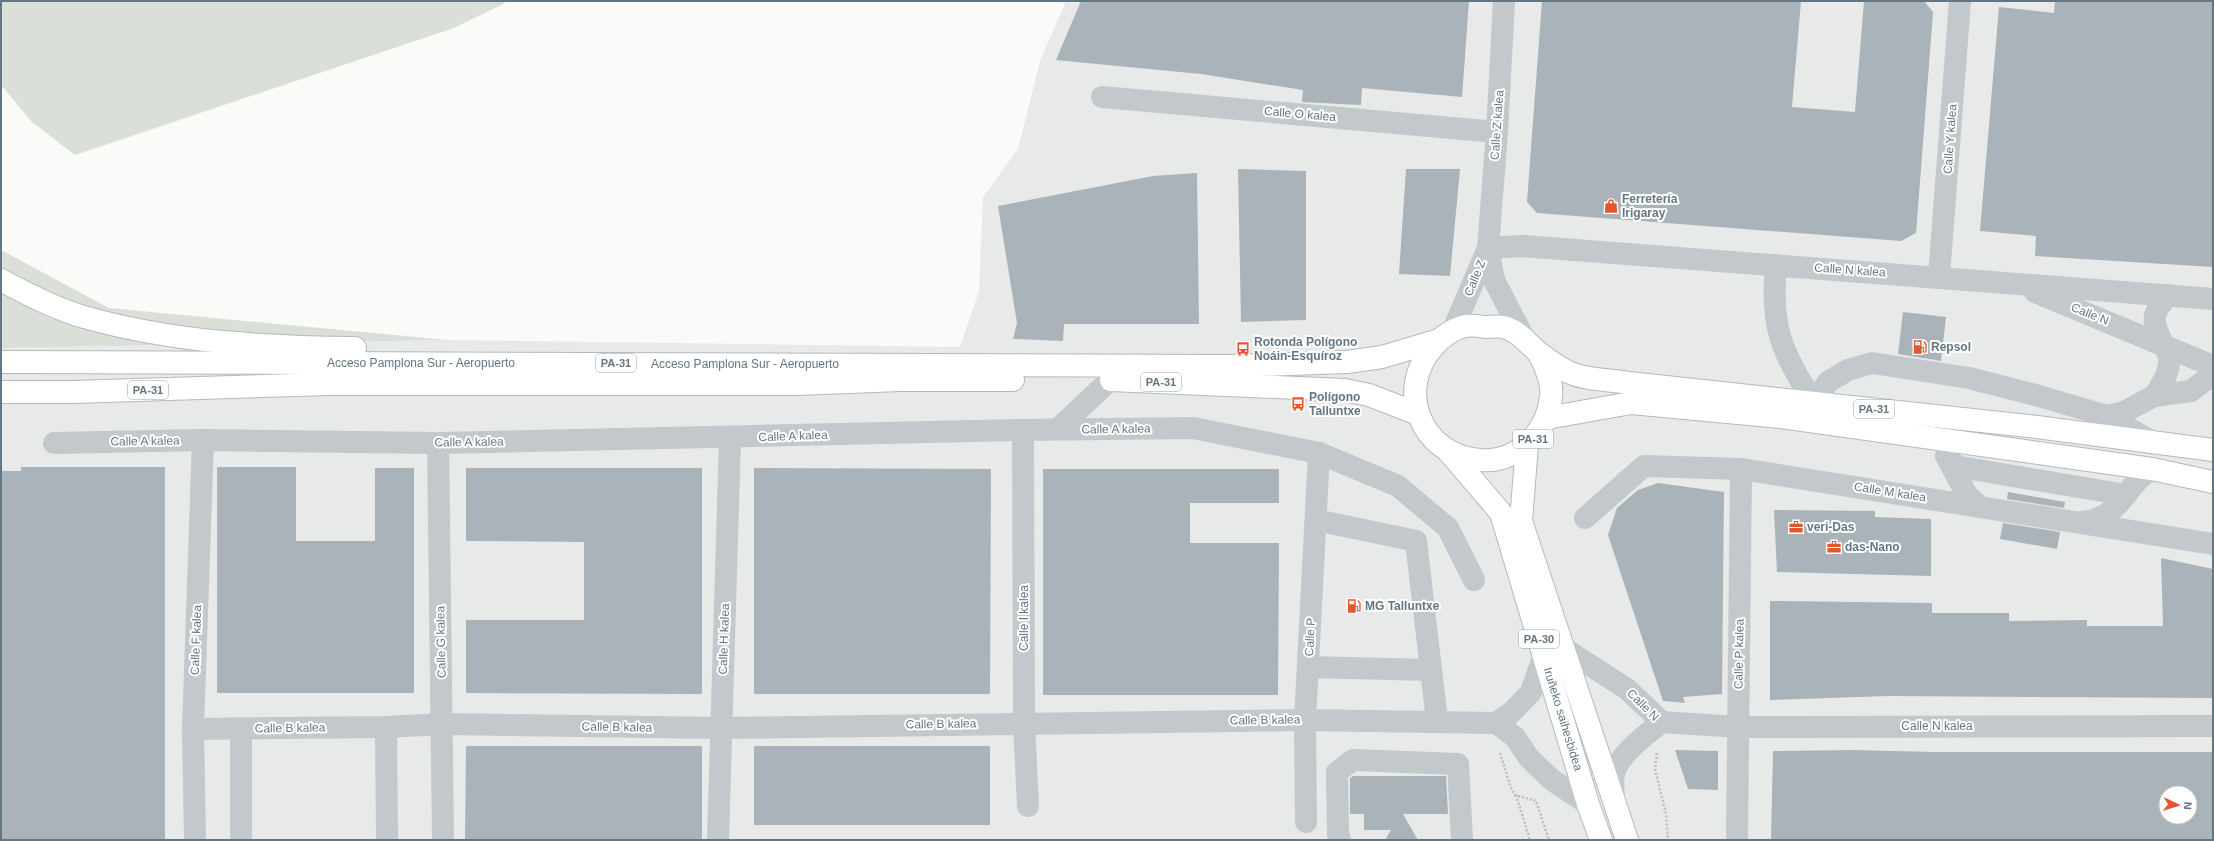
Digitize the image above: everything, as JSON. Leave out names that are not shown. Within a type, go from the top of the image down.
[{"type":"highway","points":[[1,280],[83,317],[167,336],[231,343],[304,347],[390,348],[452,363]]},
{"type":"highway","name":"PA-31","points":[[1539,354],[1549,374],[1551,396],[1546,418],[1538,433],[1527,445],[1509,456],[1489,461],[1468,460],[1449,452],[1436,442],[1425,429],[1418,414],[1415,394],[1417,374],[1426,355],[1445,336],[1466,326],[1504,327],[1524,338],[1539,354],[1572,374],[1630,383],[2037,427],[2213,450]]},
{"type":"highway","name":"Acceso Pamplona Sur - Aeropuerto","points":[[1,362],[1230,366],[1354,361],[1382,358],[1445,336]]},
{"type":"highway","points":[[1,377],[33,378],[73,392]]},
{"type":"highway","name":"Acceso Pamplona Sur - Aeropuerto","points":[[1,392],[73,392],[329,384],[798,384],[900,380],[1110,380]]},
{"type":"highway","name":"PA-31","points":[[1110,380],[1345,390],[1369,395],[1418,414]]},
{"type":"highway","points":[[1546,418],[1631,403],[1781,416],[2152,469],[2213,482]]},
{"type":"highway","name":"Iruñeko saihesbidea","points":[[1527,445],[1521,521],[1565,649],[1627,840]]},
{"type":"highway","name":"Iruñeko saihesbidea","points":[[1449,452],[1501,513],[1588,804],[1601,840]]},
{"type":"street","name":"Calle Z kalea","points":[[1488,248],[1497,132],[1504,1]]},
{"type":"street","name":"Calle Y kalea","points":[[1939,276],[1960,1]]},
{"type":"street","name":"Calle O kalea","points":[[1102,97],[1497,132]]},
{"type":"street","name":"Calle N kalea","points":[[1488,248],[1522,246],[1939,276],[2016,284],[2213,299]]},
{"type":"street","name":"Calle Z","points":[[1445,336],[1488,248]]},
{"type":"street","name":"Calle Z","points":[[1488,248],[1494,280],[1524,338]]},
{"type":"street","points":[[1776,265],[1775,315],[1786,356],[1814,402],[1828,382],[1848,370],[1872,363],[1969,378],[2107,416],[2153,442]]},
{"type":"street","name":"Calle N","points":[[2016,284],[2213,366]]},
{"type":"street","points":[[2154,396],[2163,382],[2169,368],[2170,358],[2155,329],[2155,318],[2161,304],[2169,296]]},
{"type":"street","points":[[2191,391],[2213,374]]},
{"type":"street","points":[[1058,429],[1110,380]]},
{"type":"street","points":[[2107,416],[2124,412],[2154,396],[2191,391],[2213,392]]},
{"type":"street","name":"Calle A kalea","points":[[54,443],[203,440],[438,443],[730,438],[1058,429],[1193,428],[1320,453],[1398,486],[1448,528],[1474,580]]},
{"type":"street","name":"Calle I kalea","points":[[1023,430],[1024,722],[1028,806]]},
{"type":"street","points":[[1926,437],[1941,448],[1950,462],[1957,481],[1967,495],[1980,507]]},
{"type":"street","name":"Calle H kalea","points":[[718,840],[730,438]]},
{"type":"street","name":"Calle F kalea","points":[[195,840],[193,729],[203,440]]},
{"type":"street","name":"Calle G kalea","points":[[438,443],[443,724],[443,840]]},
{"type":"street","name":"Calle P","points":[[1306,822],[1306,720],[1308,667],[1320,453]]},
{"type":"street","points":[[1950,462],[1960,467],[2126,495]]},
{"type":"street","name":"Calle M kalea","points":[[1585,518],[1644,466],[1741,469],[2213,544]]},
{"type":"street","name":"Calle P kalea","points":[[1737,840],[1741,469]]},
{"type":"street","points":[[2078,522],[2090,521],[2112,512],[2141,475],[2152,469]]},
{"type":"street","points":[[1316,520],[1416,541],[1437,721]]},
{"type":"street","name":"Calle N","points":[[1565,649],[1627,689],[1662,722],[1644,736],[1626,754],[1614,774],[1614,799]]},
{"type":"street","points":[[1544,655],[1531,692],[1510,713],[1496,723],[1515,736],[1529,758],[1552,780],[1588,804],[1594,840]]},
{"type":"street","points":[[1308,667],[1431,670]]},
{"type":"street","name":"Calle B kalea","points":[[193,729],[386,727],[443,724],[721,728],[1024,722],[1306,720],[1496,723]]},
{"type":"street","name":"Calle N kalea","points":[[1662,722],[1738,726],[2213,726]]},
{"type":"street","points":[[386,727],[387,840]]},
{"type":"street","name":"Calle B kalea","points":[[242,729],[242,840]]},
{"type":"street","points":[[1306,768],[1337,772],[1352,760],[1458,764],[1462,840]]},
{"type":"street","points":[[1337,772],[1338,834],[1340,840]]},
{"type":"path","points":[[1658,748],[1655,759],[1655,768],[1666,814],[1668,840]]},
{"type":"path","points":[[1500,752],[1511,788],[1516,795],[1530,840]]},
{"type":"path","points":[[1516,795],[1536,801],[1549,840]]},
{"type":"shaded area","points":[[1,1],[503,1],[505,3],[454,28],[75,155],[32,122],[1,85]]},
{"type":"shaded area","points":[[1066,1],[2213,1],[2213,840],[1,840],[1,348],[448,340],[960,347],[979,291],[983,197],[1018,149],[1040,61]]},
{"type":"shaded area","points":[[1,250],[109,308],[448,340],[1,348]]},
{"type":"building","points":[[1081,1],[1469,1],[1462,97],[1362,88],[1361,105],[1302,102],[1303,90],[1201,74],[1056,60]]},
{"type":"building","points":[[1542,1],[1801,1],[1792,107],[1855,112],[1864,1],[1924,1],[1933,12],[1916,233],[1901,241],[1537,213],[1527,202]]},
{"type":"building","points":[[2055,1],[2213,1],[2213,267],[2035,256],[2036,236],[1980,231],[1999,7],[2054,13]]},
{"type":"building","points":[[1238,169],[1306,171],[1306,320],[1241,322]]},
{"type":"building","points":[[1406,169],[1460,169],[1450,276],[1399,274]]},
{"type":"building","points":[[1197,173],[1199,324],[1064,324],[1063,341],[1013,339],[1017,323],[998,206],[1153,176]]},
{"type":"building","name":"Repsol","points":[[1903,312],[1946,317],[1941,361],[1898,354]]},
{"type":"building","points":[[21,467],[165,467],[165,840],[1,840],[1,471],[21,471]]},
{"type":"building","points":[[217,467],[296,467],[296,541],[375,541],[375,468],[414,468],[414,693],[217,693]]},
{"type":"building","points":[[466,468],[702,468],[702,694],[466,693],[466,620],[584,620],[584,542],[466,541]]},
{"type":"building","points":[[754,468],[991,469],[990,694],[754,694]]},
{"type":"building","points":[[1043,469],[1279,469],[1279,503],[1190,503],[1190,543],[1279,543],[1278,695],[1043,695]]},
{"type":"building","points":[[1658,483],[1724,492],[1722,694],[1683,697],[1685,703],[1663,701],[1608,535],[1617,508],[1638,490]]},
{"type":"building","points":[[2008,492],[2065,502],[2064,508],[2007,499]]},
{"type":"building","points":[[1774,510],[1875,511],[1875,517],[1931,519],[1931,576],[1777,572]]},
{"type":"building","points":[[2003,523],[2060,532],[2057,549],[2000,539]]},
{"type":"building","points":[[2161,558],[2213,569],[2213,698],[1888,696],[1770,700],[1770,601],[1932,603],[1932,613],[2009,613],[2009,621],[2087,620],[2087,626],[2163,626]]},
{"type":"building","points":[[466,746],[702,746],[702,840],[465,840]]},
{"type":"building","points":[[754,746],[990,746],[990,825],[754,825]]},
{"type":"building","points":[[1675,750],[1718,751],[1718,790],[1688,789]]},
{"type":"building","points":[[1773,751],[2213,752],[2213,840],[1771,840]]},
{"type":"building","points":[[1353,776],[1446,776],[1448,814],[1403,814],[1418,840],[1385,840],[1391,830],[1364,830],[1364,814],[1350,814],[1350,778]]},
{"type":"place","name":"Ferretería Irigaray","points":[[1611,206]]},
{"type":"place","name":"Repsol","points":[[1920,347]]},
{"type":"place","name":"Rotonda Polígono Noáin-Esquíroz","points":[[1243,349]]},
{"type":"place","name":"Polígono Talluntxe","points":[[1298,404]]},
{"type":"place","name":"veri-Das","points":[[1796,527]]},
{"type":"place","name":"das-Nano","points":[[1834,547]]},
{"type":"place","name":"MG Talluntxe","points":[[1354,606]]}]
